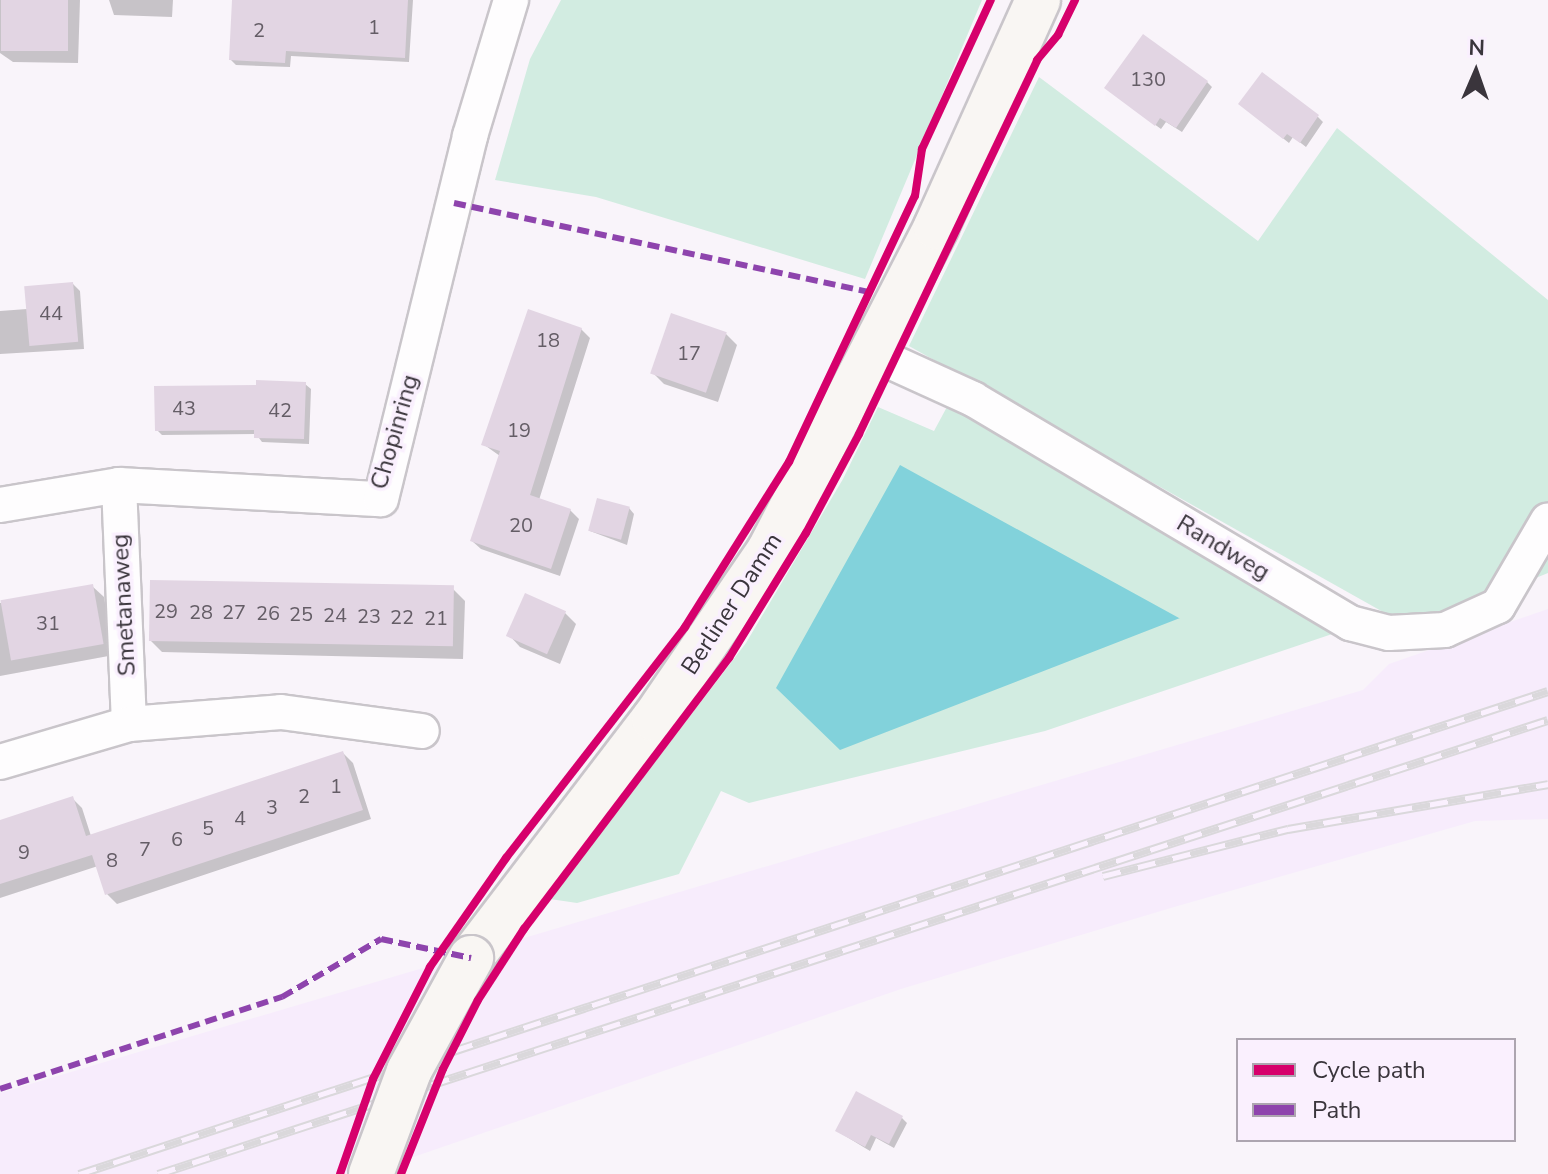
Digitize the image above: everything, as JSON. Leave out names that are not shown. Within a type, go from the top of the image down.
[{"type":"main road","name":"Berliner Damm","points":[[371,1174],[409,1071],[471,958],[717,631],[769,551],[872,353],[1038,0]]},
{"type":"street","name":"Chopinring","points":[[0,505],[119,485],[381,499],[470,136],[511,0]]},
{"type":"street","name":"Randweg","points":[[872,353],[973,399],[1350,623],[1389,633],[1445,630],[1498,606],[1548,520]]},
{"type":"street","name":"Smetanaweg","points":[[119,485],[129,724]]},
{"type":"street","points":[[0,762],[129,724],[281,712],[422,731]]},
{"type":"shaded area","points":[[1548,609],[1548,819],[1475,821],[1174,907],[901,989],[364,1174],[0,1174],[0,1093],[1363,690],[1389,664]]},
{"type":"green space","points":[[561,0],[982,0],[865,279],[596,197],[495,180],[530,59]]},
{"type":"green space","points":[[1039,77],[1258,241],[1337,128],[1548,300],[1548,573],[1449,613],[1392,617],[909,346]]},
{"type":"green space","points":[[948,405],[1344,630],[1045,731],[749,803],[721,791],[679,874],[577,903],[550,899],[746,643],[843,479],[878,407],[934,431]]},
{"type":"water","points":[[900,465],[1180,618],[840,750],[776,688]]},
{"type":"building","points":[[1,0],[68,0],[68,51],[1,51]]},
{"type":"building","points":[[232,0],[408,0],[405,58],[286,51],[285,63],[229,60]]},
{"type":"building","points":[[1143,34],[1208,81],[1176,128],[1160,118],[1155,126],[1104,88]]},
{"type":"building","points":[[1262,72],[1319,115],[1300,143],[1287,134],[1283,139],[1238,104]]},
{"type":"building","points":[[73,282],[78,342],[29,346],[24,286]]},
{"type":"building","points":[[528,309],[582,328],[530,495],[571,509],[551,569],[470,541],[500,451],[481,445]]},
{"type":"building","points":[[671,313],[727,332],[706,393],[650,374]]},
{"type":"building","points":[[256,380],[306,382],[304,439],[254,438],[254,430],[155,431],[154,386],[256,385]]},
{"type":"building","points":[[597,498],[630,507],[621,540],[588,531]]},
{"type":"building","points":[[150,580],[454,585],[453,646],[149,641]]},
{"type":"building","points":[[93,584],[104,644],[11,660],[0,600]]},
{"type":"building","points":[[525,593],[566,611],[547,654],[506,636]]},
{"type":"building","points":[[343,751],[363,810],[105,895],[92,855],[0,884],[0,820],[73,796],[86,836]]},
{"type":"building","points":[[856,1091],[903,1116],[889,1144],[871,1135],[865,1147],[835,1131]]},
{"type":"railway","points":[[79,1174],[1548,691]]},
{"type":"railway","points":[[158,1174],[1548,720]]},
{"type":"railway","points":[[1103,876],[1288,829],[1548,784]]},
{"type":"marked path","points":[[454,203],[870,292]]},
{"type":"marked path","points":[[0,1089],[282,997],[381,939],[471,958]]},
{"type":"cycle path","points":[[340,1174],[373,1079],[430,967],[506,858],[685,627],[789,462],[915,196],[922,149],[991,0]]},
{"type":"cycle path","points":[[401,1174],[443,1069],[478,1000],[524,929],[729,658],[806,533],[859,434],[1037,60],[1058,35],[1075,0]]}]
